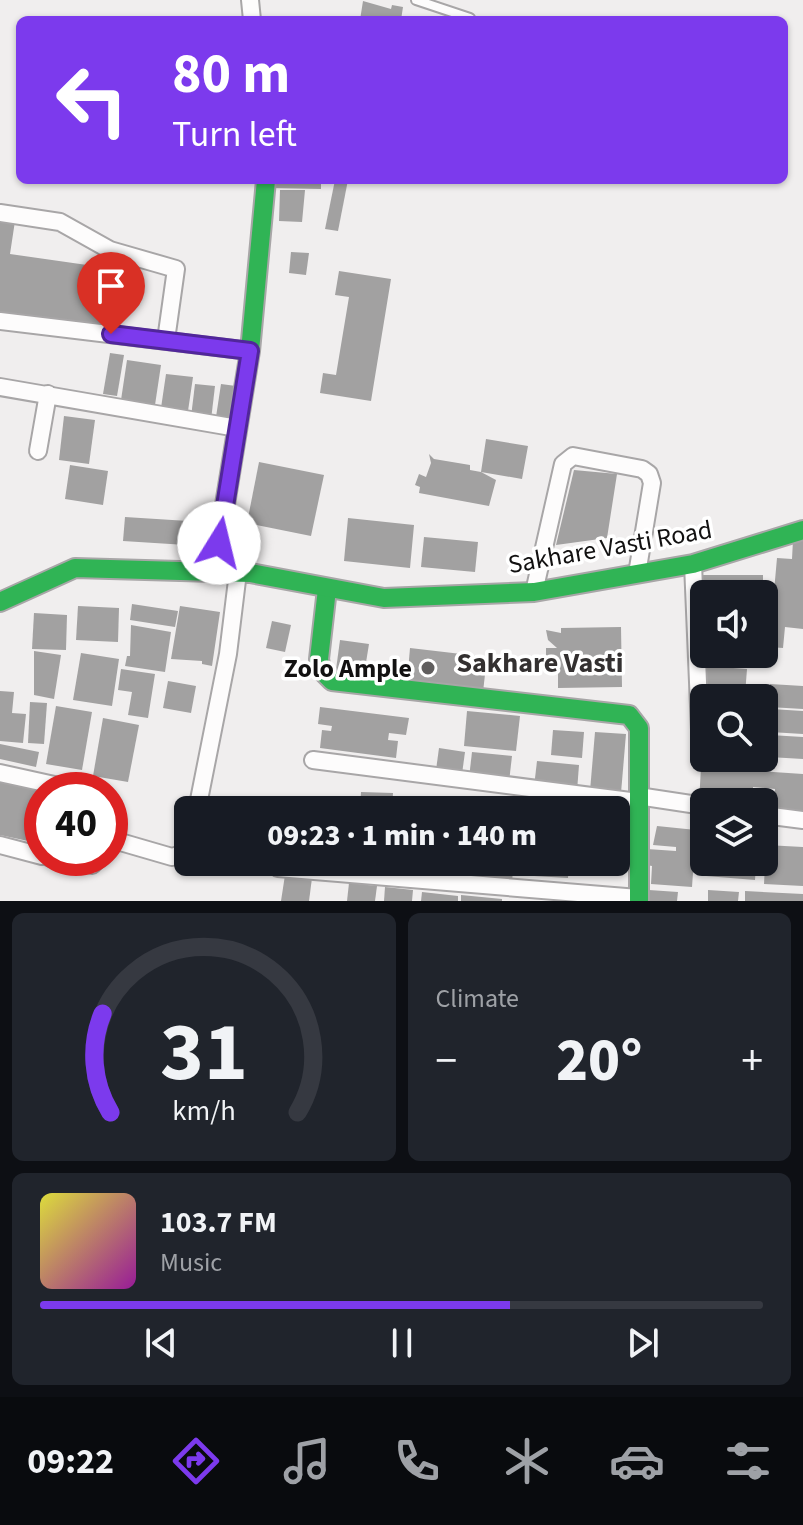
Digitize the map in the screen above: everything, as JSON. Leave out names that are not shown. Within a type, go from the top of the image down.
[{"type":"street","points":[[214,572],[250,351],[266,184]]},
{"type":"street","points":[[0,213],[60,222],[110,250],[176,269],[166,340]]},
{"type":"street","points":[[0,321],[250,351]]},
{"type":"street","points":[[0,387],[237,428]]},
{"type":"street","points":[[38,451],[48,394]]},
{"type":"street","points":[[534,592],[563,464],[573,456],[642,469],[649,474],[652,483],[637,574]]},
{"type":"street","name":"Sakhare Vasti Road","points":[[0,602],[75,568],[238,572],[384,598],[534,592],[693,564],[803,530]]},
{"type":"street","points":[[693,564],[698,684]]},
{"type":"street","points":[[200,796],[228,654],[238,572]]},
{"type":"street","points":[[327,589],[319,659],[321,670],[332,681],[629,715],[639,728],[639,900],[368,876]]},
{"type":"street","points":[[313,760],[690,805]]},
{"type":"street","points":[[0,773],[24,778]]},
{"type":"street","points":[[778,817],[803,820]]},
{"type":"street","points":[[128,844],[174,856]]},
{"type":"street","points":[[0,845],[24,851]]},
{"type":"lane","points":[[416,0],[464,16]]},
{"type":"building","points":[[363,1],[391,9],[392,5],[403,7],[402,16],[361,16]]},
{"type":"building","points":[[269,184],[321,184],[321,189],[269,188]]},
{"type":"building","points":[[334,184],[347,184],[338,231],[325,229]]},
{"type":"building","points":[[280,190],[305,190],[302,222],[279,221]]},
{"type":"building","points":[[0,219],[15,221],[10,254],[108,268],[100,326],[0,312]]},
{"type":"building","points":[[291,252],[309,253],[306,275],[289,273]]},
{"type":"building","points":[[339,271],[391,279],[371,401],[320,393],[323,373],[336,375],[349,297],[335,295]]},
{"type":"building","points":[[110,353],[124,355],[117,396],[103,394]]},
{"type":"building","points":[[127,360],[161,365],[155,405],[121,400]]},
{"type":"building","points":[[166,374],[193,377],[188,411],[161,408]]},
{"type":"building","points":[[195,384],[215,386],[211,420],[191,417]]},
{"type":"building","points":[[221,384],[236,386],[232,419],[216,417]]},
{"type":"building","points":[[64,416],[95,420],[89,464],[59,460]]},
{"type":"building","points":[[486,439],[528,446],[522,479],[481,472]]},
{"type":"building","points":[[429,454],[434,459],[470,465],[470,470],[496,480],[489,506],[419,493],[420,487],[415,485],[419,474],[426,477],[431,463]]},
{"type":"building","points":[[259,462],[324,475],[311,536],[247,523]]},
{"type":"building","points":[[70,465],[108,471],[103,505],[65,499]]},
{"type":"building","points":[[574,470],[617,474],[607,538],[556,545]]},
{"type":"building","points":[[125,517],[188,521],[186,545],[123,541]]},
{"type":"building","points":[[348,518],[414,525],[410,568],[344,561]]},
{"type":"building","points":[[424,537],[478,542],[475,572],[421,567]]},
{"type":"building","points":[[793,540],[803,541],[803,629],[785,627],[783,648],[778,648],[777,558],[792,559]]},
{"type":"building","points":[[700,575],[763,575],[763,580],[700,580]]},
{"type":"building","points":[[132,604],[178,611],[175,627],[130,620]]},
{"type":"building","points":[[78,606],[119,608],[118,642],[76,640]]},
{"type":"building","points":[[180,606],[220,612],[212,666],[202,664],[202,661],[171,659]]},
{"type":"building","points":[[34,613],[67,615],[66,650],[32,649]]},
{"type":"building","points":[[272,621],[291,625],[285,652],[266,648]]},
{"type":"building","points":[[131,625],[171,632],[165,672],[125,666],[127,656],[130,656]]},
{"type":"building","points":[[621,627],[622,687],[558,688],[558,670],[546,665],[546,648],[557,648],[548,640],[546,630],[561,633],[561,628]]},
{"type":"building","points":[[340,640],[369,644],[363,681],[335,677]]},
{"type":"building","points":[[410,648],[487,657],[483,692],[407,683]]},
{"type":"building","points":[[34,651],[61,655],[54,699],[34,695]]},
{"type":"building","points":[[81,653],[119,659],[112,706],[73,700]]},
{"type":"building","points":[[706,668],[747,669],[746,684],[705,684]]},
{"type":"building","points":[[121,669],[155,674],[148,718],[128,715],[132,692],[118,690]]},
{"type":"building","points":[[168,681],[196,686],[191,713],[163,708]]},
{"type":"building","points":[[778,684],[803,686],[803,709],[778,708]]},
{"type":"building","points":[[0,691],[14,692],[12,713],[26,714],[23,743],[0,741]]},
{"type":"building","points":[[30,702],[47,703],[44,744],[28,743]]},
{"type":"building","points":[[56,706],[92,712],[82,770],[46,764]]},
{"type":"building","points":[[320,707],[409,718],[406,735],[389,733],[388,740],[398,741],[396,758],[320,748],[322,730],[331,731],[332,726],[318,724]]},
{"type":"building","points":[[778,709],[803,711],[803,734],[778,732]]},
{"type":"building","points":[[467,711],[520,716],[516,751],[464,746]]},
{"type":"building","points":[[103,718],[139,725],[128,782],[128,772],[94,772]]},
{"type":"building","points":[[553,730],[584,732],[582,758],[551,755]]},
{"type":"building","points":[[595,732],[626,734],[621,793],[590,791]]},
{"type":"building","points":[[778,735],[803,737],[803,759],[778,758]]},
{"type":"building","points":[[0,744],[39,752],[36,767],[0,759]]},
{"type":"building","points":[[439,748],[465,752],[462,774],[436,770]]},
{"type":"building","points":[[472,752],[512,756],[509,782],[469,778]]},
{"type":"building","points":[[537,761],[579,765],[577,791],[534,787]]},
{"type":"building","points":[[701,772],[803,774],[803,811],[778,809],[778,788],[700,788]]},
{"type":"building","points":[[0,779],[24,784],[24,840],[0,835]]},
{"type":"building","points":[[361,792],[393,793],[393,796],[361,796]]},
{"type":"building","points":[[657,826],[690,829],[692,887],[651,884],[652,866],[646,865],[647,849],[676,851],[676,847],[653,845]]},
{"type":"building","points":[[778,846],[803,847],[803,886],[764,884],[764,876],[778,876]]},
{"type":"building","points":[[285,876],[312,878],[309,901],[281,901]]},
{"type":"building","points":[[438,876],[474,876],[474,879]]},
{"type":"building","points":[[476,876],[493,876],[493,880]]},
{"type":"building","points":[[495,876],[513,876],[512,881],[495,880]]},
{"type":"building","points":[[706,876],[755,876],[755,880]]},
{"type":"building","points":[[349,883],[377,886],[375,901],[347,901]]},
{"type":"building","points":[[385,887],[413,890],[412,901],[384,901]]},
{"type":"building","points":[[649,890],[678,892],[677,901],[648,901]]},
{"type":"building","points":[[708,890],[739,892],[738,901],[708,901]]},
{"type":"building","points":[[745,891],[803,894],[803,901],[745,901]]},
{"type":"building","points":[[422,892],[458,896],[458,901],[421,901]]},
{"type":"building","points":[[461,895],[502,899],[502,901],[461,901]]},
{"type":"traffic: fast","points":[[214,572],[250,351],[266,184]]},
{"type":"traffic: fast","points":[[0,602],[75,568],[250,573],[384,598],[534,592],[693,564],[803,530]]},
{"type":"traffic: fast","points":[[327,589],[319,659],[321,670],[332,681],[629,715],[639,728],[639,901]]},
{"type":"place","name":"Zolo Ample","points":[[428,668]]},
{"type":"district","name":"Sakhare Vasti","points":[[540,663]]},
{"type":"route","points":[[111,334],[250,351],[219,543]]}]
